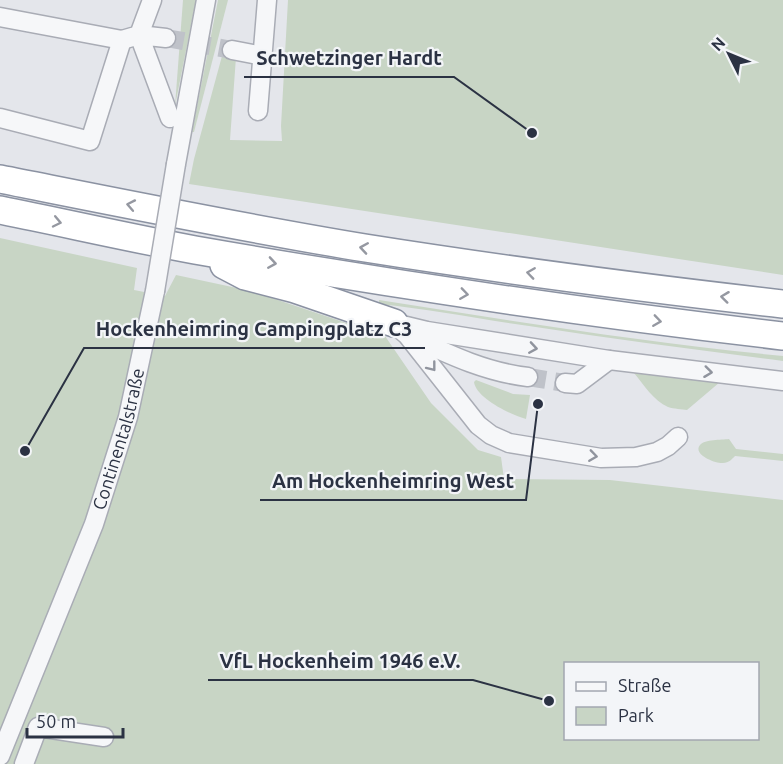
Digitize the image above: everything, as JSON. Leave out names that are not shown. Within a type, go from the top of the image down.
[{"type":"highway","points":[[0,179],[198,219],[365,248],[603,283],[783,304]]},
{"type":"highway","points":[[0,210],[193,250],[438,290],[663,322],[783,336]]},
{"type":"highway","points":[[193,250],[245,276],[374,315],[400,329]]},
{"type":"street","points":[[0,118],[90,141],[131,37],[152,0]]},
{"type":"street","name":"Continentalstraße","points":[[0,756],[94,524],[128,417],[155,291],[206,0]]},
{"type":"street","points":[[258,111],[267,0]]},
{"type":"street","points":[[0,17],[131,37],[166,38]]},
{"type":"street","points":[[131,37],[170,118]]},
{"type":"street","points":[[232,50],[263,56]]},
{"type":"street","points":[[400,329],[609,360],[783,381]]},
{"type":"street","points":[[400,329],[470,363],[509,375],[528,378]]},
{"type":"street","points":[[400,329],[478,425],[491,435],[509,443],[601,458],[636,457],[657,453],[678,437]]},
{"type":"street","points":[[566,383],[577,384],[609,360]]},
{"type":"street","points":[[24,764],[38,728],[104,737]]},
{"type":"green space","points":[[183,0],[196,0],[175,106]]},
{"type":"green space","points":[[218,0],[228,0],[194,132],[192,132]]},
{"type":"green space","points":[[288,0],[783,0],[783,275],[189,184],[222,56],[236,57],[230,140],[282,141]]},
{"type":"green space","points":[[0,238],[137,268],[134,290],[165,296],[176,275],[251,291],[385,336],[431,403],[478,450],[501,457],[504,479],[610,480],[783,500],[783,764],[0,764]]},
{"type":"green space","points":[[379,300],[631,338],[783,356],[783,361],[379,304]]},
{"type":"green space","points":[[634,373],[720,382],[687,410],[670,408],[658,401]]},
{"type":"green space","points":[[476,380],[513,394],[530,395],[526,419],[503,410],[487,400],[476,388],[474,382]]},
{"type":"green space","points":[[729,439],[736,449],[783,454],[783,461],[735,456],[729,462],[720,463],[706,458],[699,452],[698,449],[702,443]]},
{"type":"tunnel","points":[[166,38],[232,50]]},
{"type":"tunnel","points":[[528,377],[565,383]]},
{"type":"place","name":"Schwetzinger Hardt","points":[[532,133]]},
{"type":"place","name":"Am Hockenheimring West","points":[[538,404]]},
{"type":"place","name":"Hockenheimring Campingplatz C3","points":[[25,451]]},
{"type":"place","name":"VfL Hockenheim 1946 e.V.","points":[[549,701]]}]
